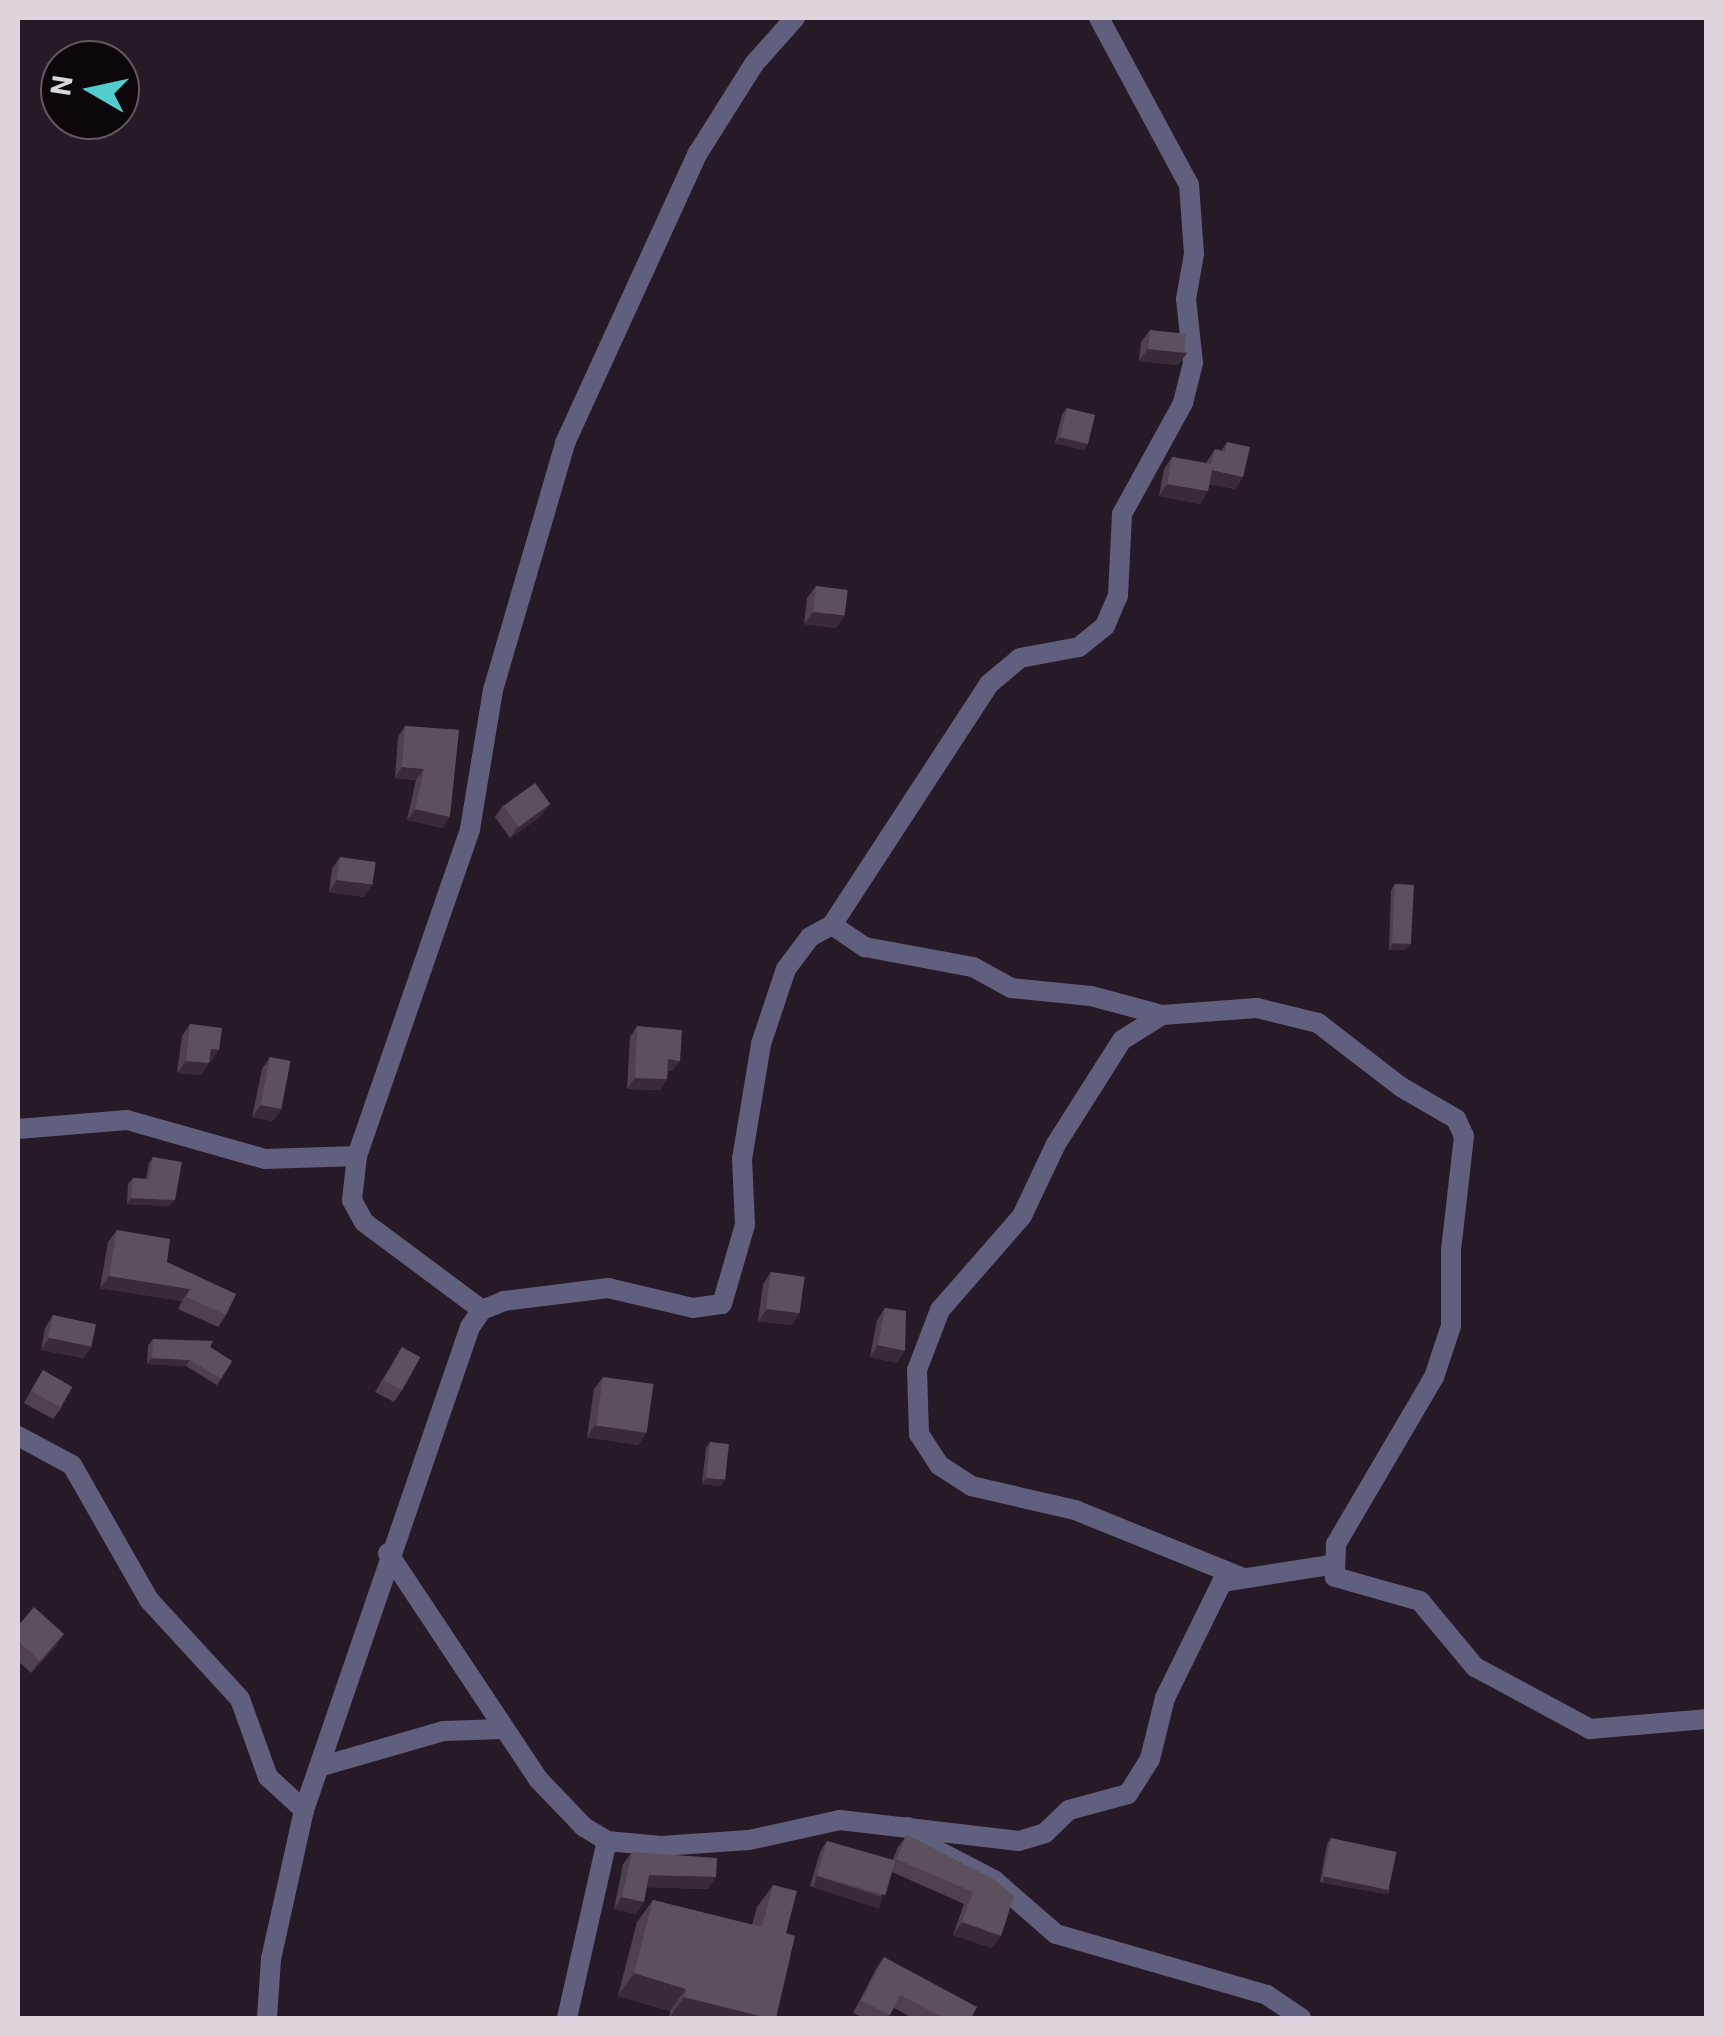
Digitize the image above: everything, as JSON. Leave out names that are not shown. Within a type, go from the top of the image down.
[{"type":"street","points":[[795,18],[754,64],[698,152],[565,443],[498,670],[470,829],[356,1156],[352,1200],[364,1222],[482,1310],[608,1288],[693,1308],[722,1304],[745,1226],[742,1159],[761,1044],[786,970],[810,936],[832,925],[989,684],[1020,658],[1078,646],[1105,626],[1118,596],[1122,514],[1183,404],[1194,363],[1186,300],[1194,254],[1188,186],[1099,18]]},
{"type":"street","points":[[832,925],[865,948],[972,967],[1011,988],[1091,996],[1162,1014],[1257,1008],[1318,1023],[1400,1087],[1456,1119],[1464,1136],[1445,1343],[1434,1377],[1347,1522],[1331,1564]]},
{"type":"street","points":[[1162,1014],[1122,1040],[1065,1128],[1022,1216],[940,1310],[917,1370],[918,1434],[932,1458],[971,1486],[1076,1510],[1242,1577]]},
{"type":"street","points":[[18,1129],[127,1120],[265,1159],[356,1156]]},
{"type":"street","points":[[267,2018],[272,1959],[304,1810],[388,1552],[482,1310]]},
{"type":"street","points":[[18,1436],[72,1465],[149,1600],[240,1699],[268,1778],[304,1810]]},
{"type":"street","points":[[388,1552],[538,1779],[584,1828],[607,1840],[661,1846],[749,1840],[840,1820],[1019,1841],[1045,1833],[1069,1810],[1128,1794],[1150,1759],[1166,1698],[1202,1615],[1222,1582],[1331,1564]]},
{"type":"street","points":[[1331,1564],[1343,1584],[1420,1601],[1476,1667],[1590,1729],[1706,1719]]},
{"type":"street","points":[[319,1768],[444,1731],[502,1729]]},
{"type":"street","points":[[908,1827],[927,1845],[994,1880],[1056,1934],[1267,1995],[1300,2018]]},
{"type":"street","points":[[568,2018],[607,1840]]},
{"type":"building","points":[[1150,330],[1186,334],[1184,353],[1148,349]]},
{"type":"building","points":[[1067,408],[1095,415],[1088,444],[1060,437]]},
{"type":"building","points":[[1227,442],[1250,447],[1243,477],[1212,470],[1208,491],[1167,484],[1172,457],[1211,464],[1215,449],[1225,452]]},
{"type":"building","points":[[816,586],[848,590],[845,616],[813,612]]},
{"type":"building","points":[[405,726],[459,730],[450,817],[415,809],[424,769],[402,767]]},
{"type":"building","points":[[535,783],[550,804],[519,827],[503,806]]},
{"type":"building","points":[[340,857],[376,862],[372,885],[337,880]]},
{"type":"building","points":[[1395,884],[1414,885],[1411,944],[1392,943]]},
{"type":"building","points":[[190,1024],[222,1028],[219,1050],[211,1049],[209,1063],[186,1061]]},
{"type":"building","points":[[637,1026],[682,1030],[680,1061],[668,1059],[667,1079],[635,1078]]},
{"type":"building","points":[[270,1057],[291,1061],[281,1109],[261,1105]]},
{"type":"building","points":[[153,1157],[182,1162],[175,1200],[131,1198],[133,1178],[149,1179]]},
{"type":"building","points":[[117,1230],[170,1239],[167,1262],[236,1294],[226,1315],[187,1297],[190,1289],[109,1276]]},
{"type":"building","points":[[771,1272],[805,1277],[800,1313],[766,1309]]},
{"type":"building","points":[[885,1308],[906,1311],[905,1351],[878,1345]]},
{"type":"building","points":[[53,1315],[96,1324],[91,1347],[48,1337]]},
{"type":"building","points":[[153,1339],[213,1341],[210,1347],[232,1361],[221,1379],[190,1360],[152,1358]]},
{"type":"building","points":[[402,1347],[420,1357],[402,1390],[384,1380]]},
{"type":"building","points":[[43,1370],[72,1387],[60,1408],[31,1391]]},
{"type":"building","points":[[603,1377],[654,1384],[647,1433],[596,1426]]},
{"type":"building","points":[[710,1442],[729,1444],[725,1480],[706,1478]]},
{"type":"building","points":[[34,1607],[64,1634],[40,1661],[18,1641],[18,1626]]},
{"type":"building","points":[[907,1835],[996,1881],[1014,1896],[1001,1936],[962,1922],[973,1892],[896,1859]]},
{"type":"building","points":[[1331,1838],[1397,1852],[1388,1890],[1323,1876]]},
{"type":"building","points":[[827,1841],[895,1861],[885,1895],[817,1876]]},
{"type":"building","points":[[632,1852],[717,1858],[716,1877],[649,1875],[644,1902],[622,1897]]},
{"type":"building","points":[[773,1885],[797,1891],[786,1933],[795,1936],[776,2018],[684,1997],[686,1989],[634,1973],[653,1900],[762,1927]]},
{"type":"building","points":[[884,1957],[977,2007],[971,2018],[944,2018],[900,1995],[890,2015],[861,2001]]}]
